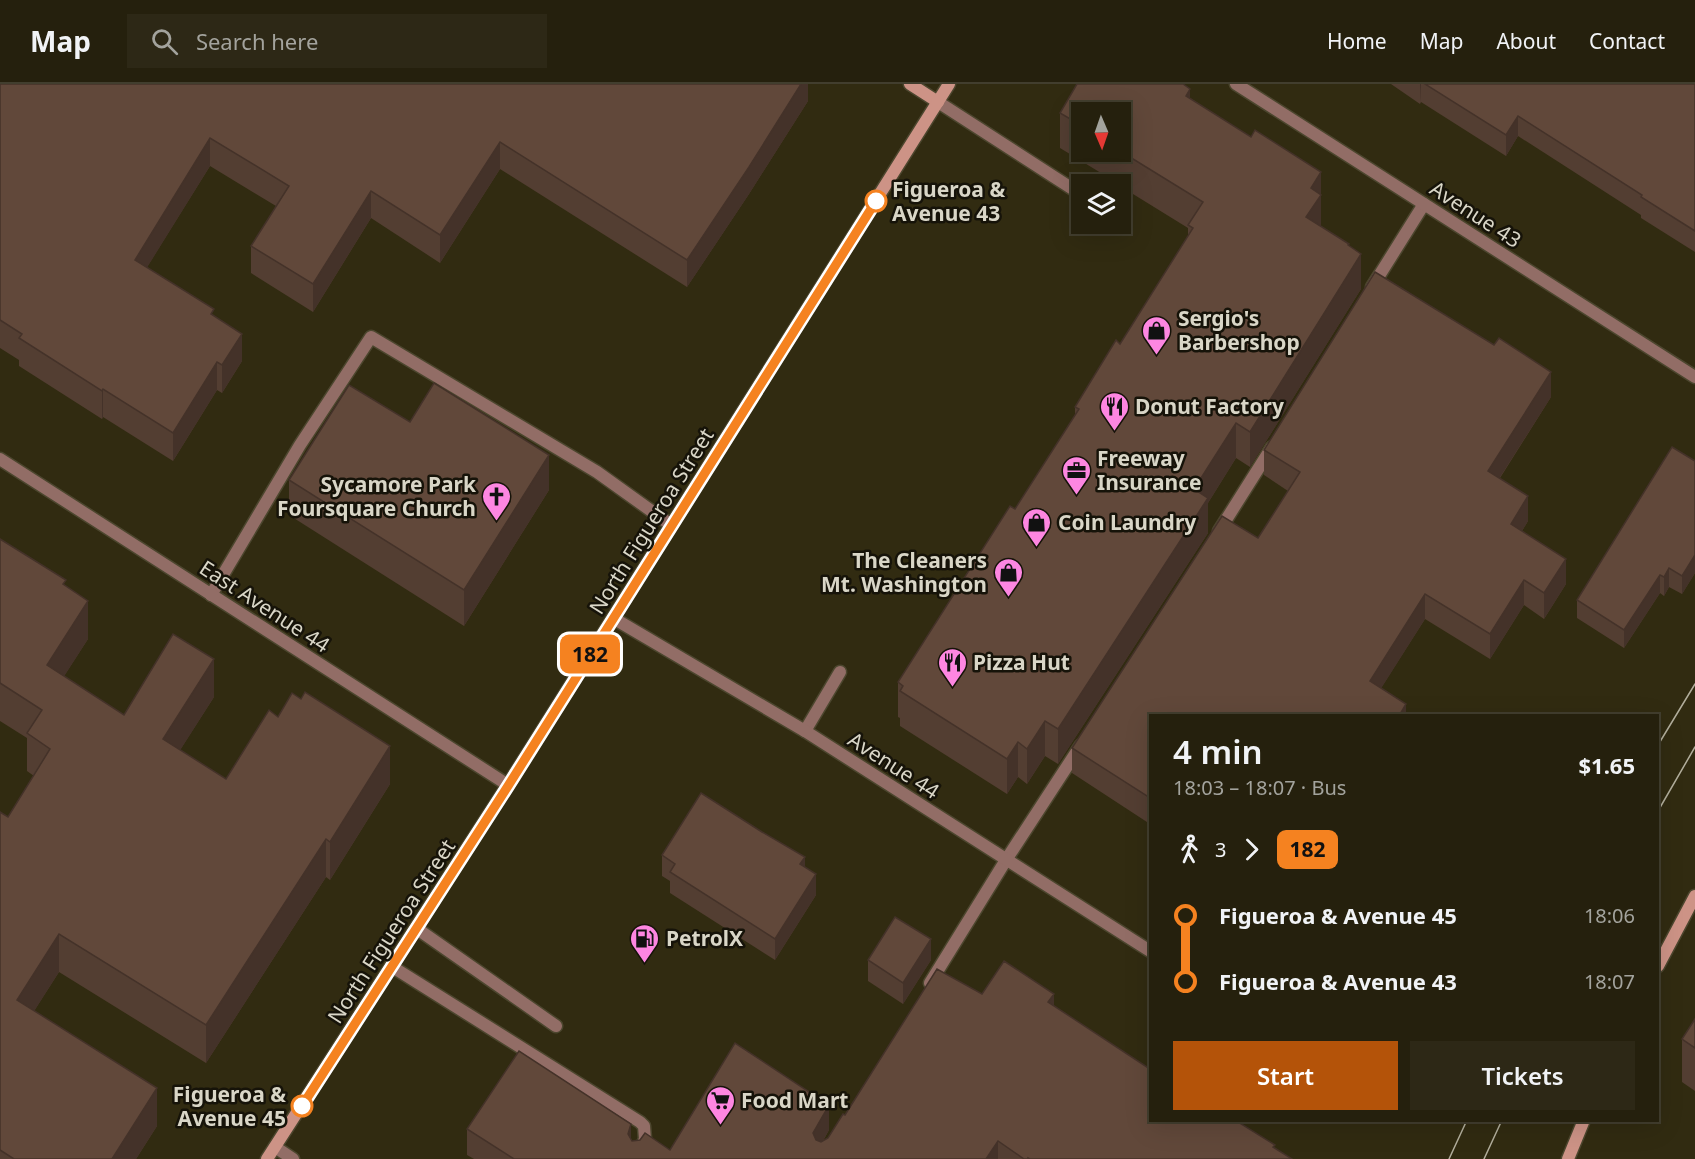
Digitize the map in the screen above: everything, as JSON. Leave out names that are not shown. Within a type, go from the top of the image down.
[{"type":"main road","points":[[910,84],[938,102]]},
{"type":"main road","name":"North Figueroa Street","points":[[267,1159],[508,786],[949,84]]},
{"type":"main road","points":[[1659,964],[1695,897]]},
{"type":"main road","points":[[1568,1159],[1583,1122]]},
{"type":"street","name":"Avenue 43","points":[[1236,84],[1695,377]]},
{"type":"street","points":[[938,102],[1071,188]]},
{"type":"street","points":[[1367,295],[1424,204]]},
{"type":"street","points":[[211,595],[300,445],[371,337],[597,472],[671,525]]},
{"type":"street","points":[[1215,537],[1278,437]]},
{"type":"street","name":"East Avenue 44","points":[[0,459],[508,786]]},
{"type":"street","name":"Avenue 44","points":[[613,618],[805,731],[1149,950]]},
{"type":"street","points":[[805,731],[840,672]]},
{"type":"street","points":[[926,989],[1006,860],[1089,733]]},
{"type":"street","points":[[416,928],[556,1026]]},
{"type":"street","points":[[392,966],[640,1122],[644,1126],[645,1139],[636,1159]]},
{"type":"street","points":[[275,1148],[293,1159]]},
{"type":"building","points":[[0,84],[801,84],[687,260],[500,142],[440,235],[371,191],[313,284],[251,246],[289,186],[210,138],[135,260],[214,309],[211,314],[242,334],[222,365],[217,362],[173,433],[19,338],[22,334],[0,320]]},
{"type":"building","points":[[1077,84],[1183,84],[1190,89],[1186,96],[1251,137],[1255,130],[1321,172],[1311,188],[1321,195],[1306,217],[1361,254],[1250,432],[1236,423],[1194,489],[1208,498],[1058,729],[1045,721],[1027,749],[1018,742],[1007,759],[900,691],[903,686],[898,682],[1010,506],[1015,509],[1079,409],[1075,407],[1116,340],[1120,344],[1193,228],[1188,225],[1203,202],[1131,158],[1131,102],[1071,102],[1071,120],[1060,113]]},
{"type":"building","points":[[1425,84],[1695,84],[1695,231],[1518,116],[1506,135]]},
{"type":"building","points":[[1375,272],[1494,345],[1499,338],[1551,372],[1488,471],[1528,496],[1511,524],[1566,559],[1544,593],[1524,580],[1490,634],[1425,594],[1370,681],[1406,704],[1400,714],[1149,714],[1149,797],[1072,748],[1222,516],[1258,538],[1300,472],[1264,450]]},
{"type":"building","points":[[434,383],[549,455],[464,590],[289,480],[349,385],[410,422]]},
{"type":"building","points":[[1672,447],[1695,461],[1695,555],[1682,576],[1669,568],[1664,577],[1660,575],[1624,630],[1577,600]]},
{"type":"building","points":[[0,539],[66,580],[63,584],[88,601],[47,665],[124,715],[173,634],[214,659],[163,739],[226,779],[269,710],[278,717],[292,693],[301,699],[305,692],[390,746],[330,842],[326,839],[206,1025],[59,934],[17,1000],[157,1088],[112,1159],[14,1159],[0,1150],[0,812],[8,817],[50,749],[27,733],[42,710],[0,683]]},
{"type":"building","points":[[701,793],[805,857],[800,864],[816,874],[775,939],[670,872],[675,864],[662,855]]},
{"type":"building","points":[[895,917],[931,939],[903,983],[868,960]]},
{"type":"building","points":[[1004,961],[1054,994],[1048,1002],[1149,1068],[1149,1122],[1238,1122],[1275,1145],[1273,1147],[1292,1159],[1024,1159],[998,1141],[986,1159],[514,1159],[467,1129],[519,1051],[631,1124],[628,1134],[632,1141],[640,1140],[645,1133],[670,1150],[735,1043],[829,1105],[813,1133],[816,1140],[821,1142],[828,1138],[843,1114],[845,1115],[937,969],[982,994]]},
{"type":"building","points":[[1695,1019],[1695,1048],[1682,1039]]},
{"type":"tram line","points":[[1659,743],[1695,684]]},
{"type":"tram line","points":[[1659,809],[1695,747]]},
{"type":"tram line","points":[[1449,1159],[1466,1122]]},
{"type":"tram line","points":[[1484,1159],[1501,1122]]},
{"type":"bus line","name":"182","points":[[302,1106],[508,786],[876,201]]},
{"type":"place","name":"Figueroa & Avenue 43","points":[[876,201]]},
{"type":"place","name":"Sergio's Barbershop","points":[[1157,356]]},
{"type":"place","name":"Donut Factory","points":[[1114,432]]},
{"type":"place","name":"Freeway Insurance","points":[[1076,496]]},
{"type":"place","name":"Sycamore Park Foursquare Church","points":[[497,522]]},
{"type":"place","name":"Coin Laundry","points":[[1037,548]]},
{"type":"place","name":"The Cleaners Mt. Washington","points":[[1008,598]]},
{"type":"place","name":"Pizza Hut","points":[[952,688]]},
{"type":"place","name":"PetrolX","points":[[645,964]]},
{"type":"place","name":"Figueroa & Avenue 45","points":[[302,1106]]},
{"type":"place","name":"Food Mart","points":[[720,1126]]}]
